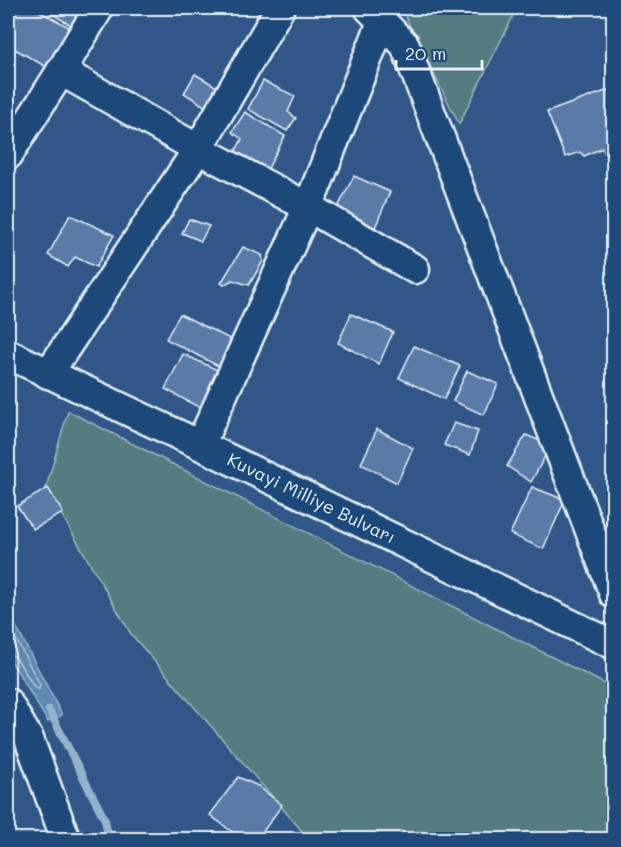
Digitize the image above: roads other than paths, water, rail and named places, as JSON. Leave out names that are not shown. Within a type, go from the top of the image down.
[{"type":"street","points":[[8,155],[99,8]]},
{"type":"street","points":[[48,374],[198,149],[280,8]]},
{"type":"street","points":[[200,445],[308,207],[376,15],[405,45],[614,594]]},
{"type":"street","points":[[62,71],[415,269]]},
{"type":"street","name":"Kuvayi Milliye Bulvarı","points":[[8,354],[614,645]]},
{"type":"street","points":[[8,703],[28,739],[66,840]]},
{"type":"water","points":[[8,611],[62,715],[48,722],[8,656]]},
{"type":"waterway","points":[[49,710],[105,820],[109,840]]}]
